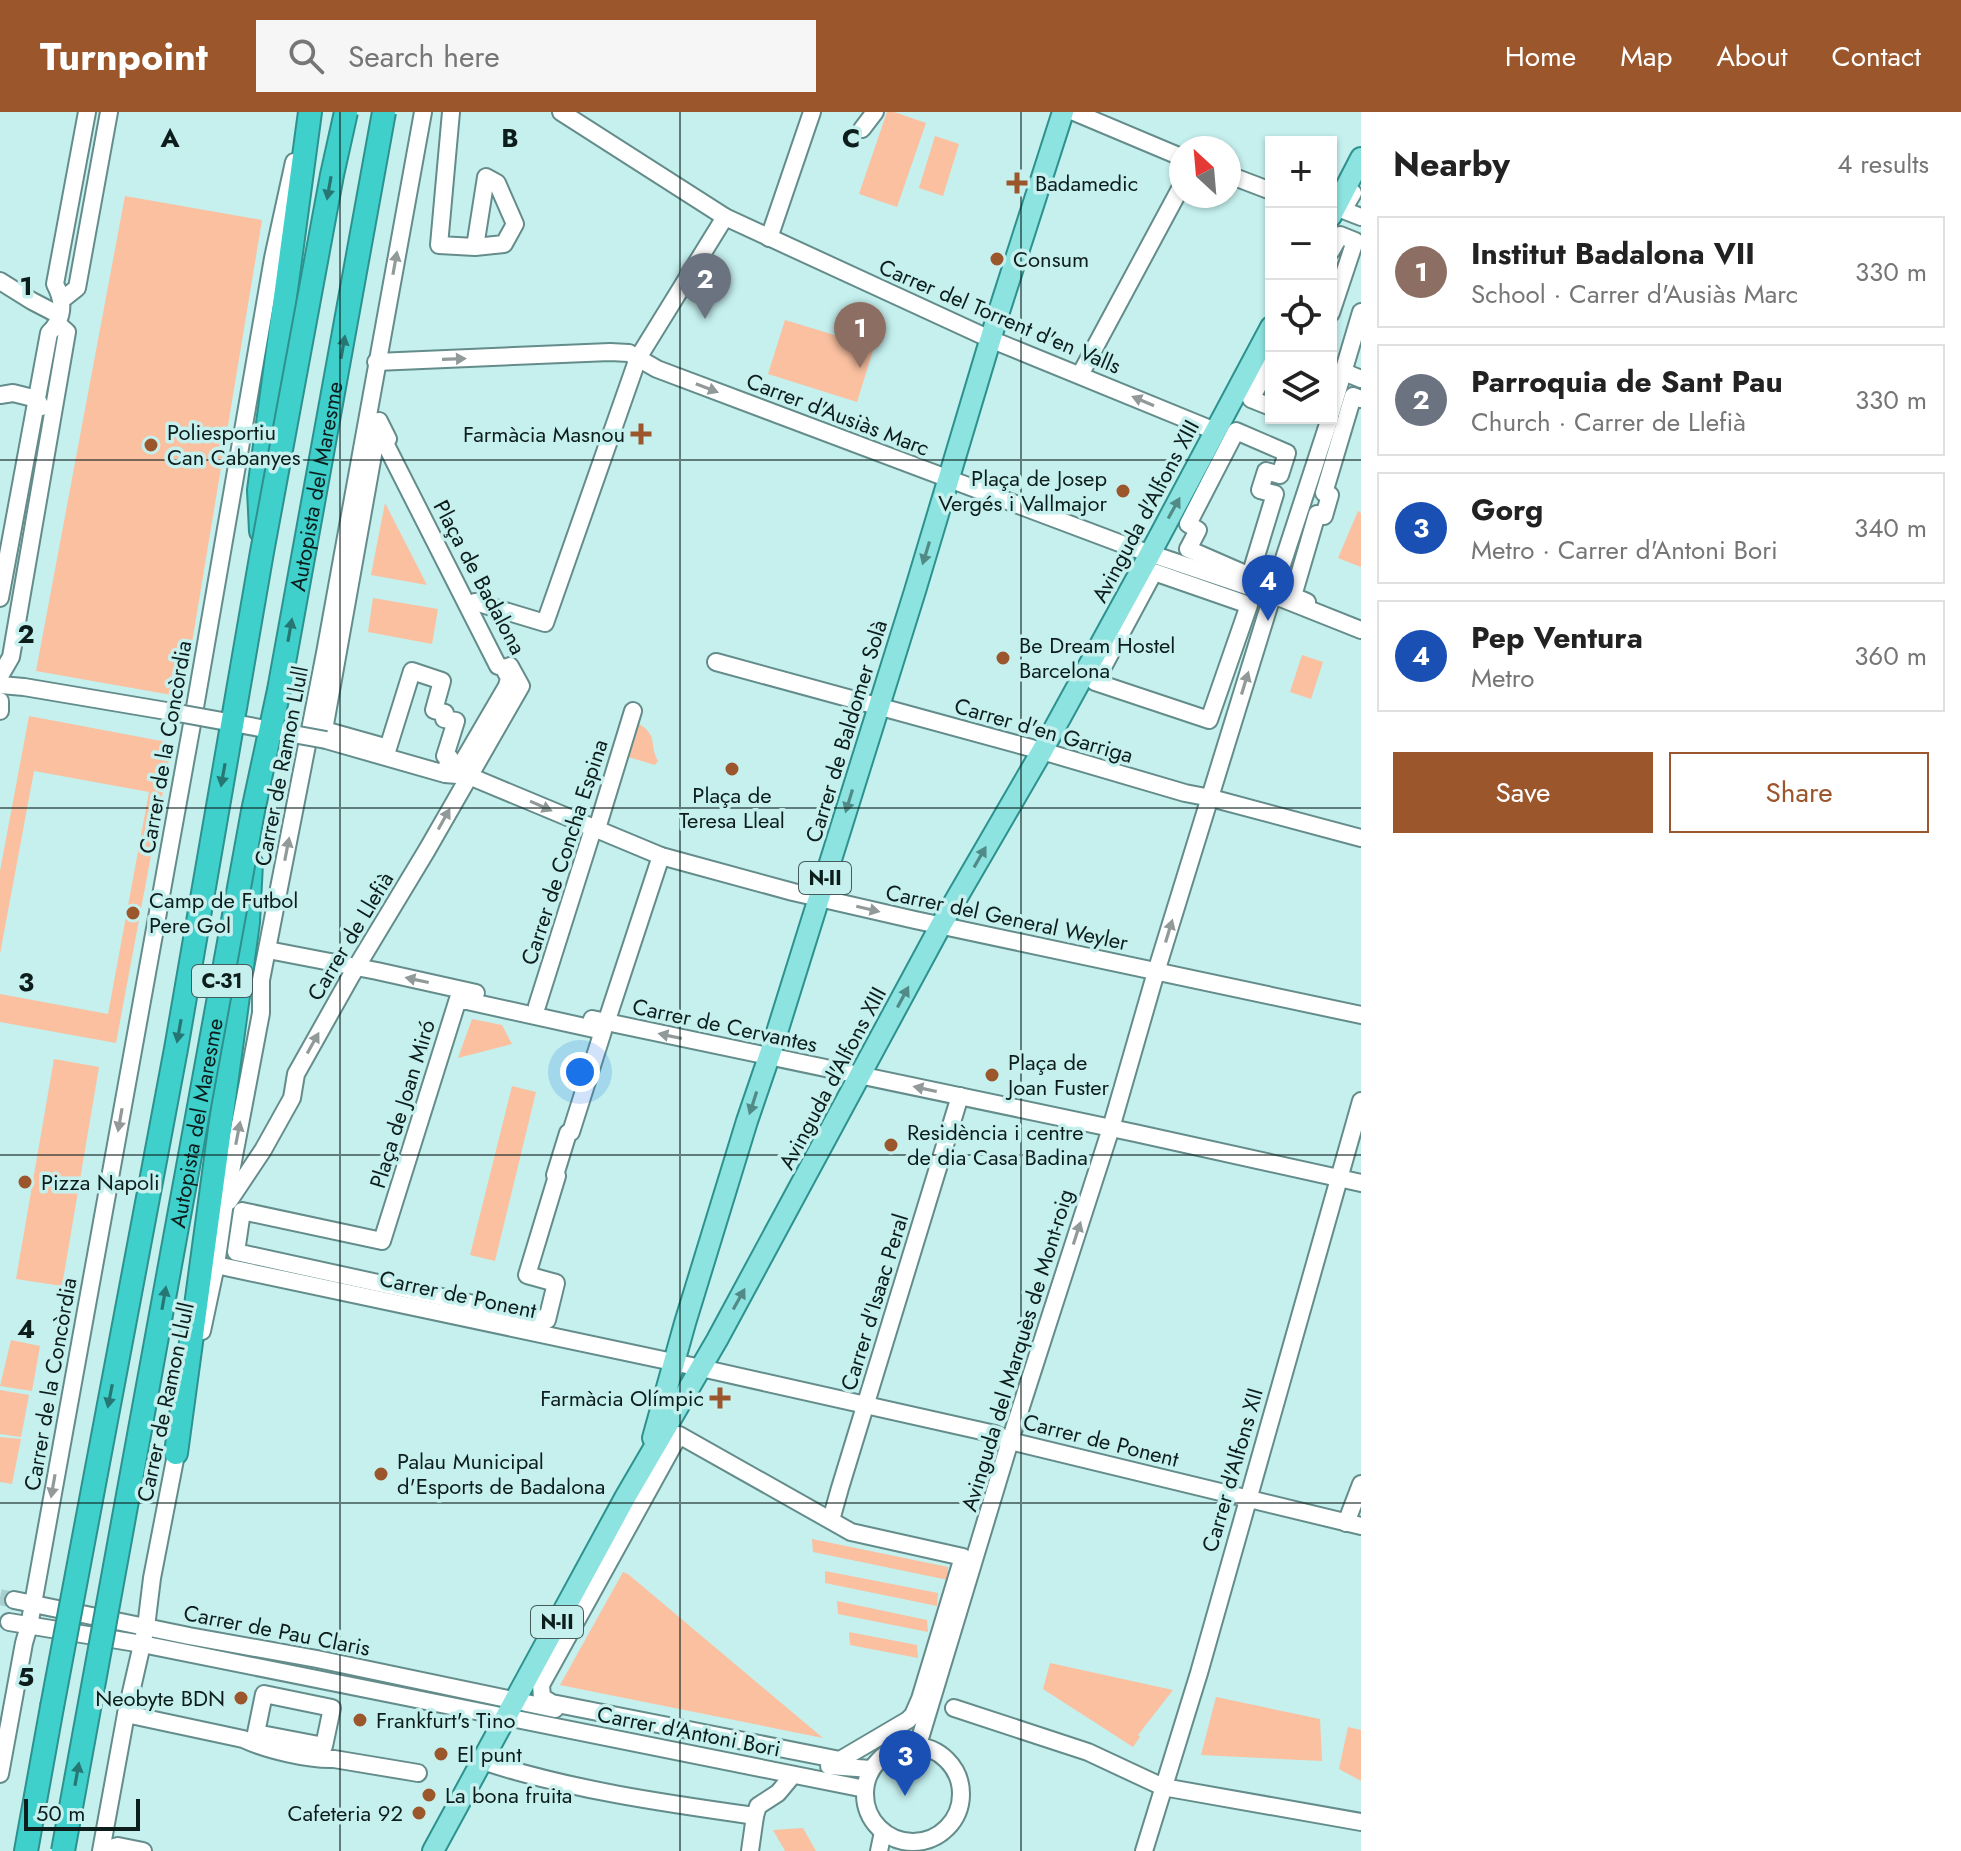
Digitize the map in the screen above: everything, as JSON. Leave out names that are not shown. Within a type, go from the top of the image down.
[{"type":"highway","points":[[262,552],[259,490],[308,112]]},
{"type":"highway","name":"Autopista del Maresme","points":[[26,1851],[176,1049],[262,552],[346,112]]},
{"type":"highway","name":"Autopista del Maresme","points":[[63,1851],[384,112]]},
{"type":"highway","points":[[176,1453],[248,922],[253,811]]},
{"type":"main road","name":"Carrer de Baldomer Solà","points":[[648,1457],[688,1365],[680,1340],[1063,112]]},
{"type":"main road","points":[[1335,208],[1361,158]]},
{"type":"main road","name":"Avinguda d'Alfons XIII","points":[[433,1851],[648,1457],[685,1397],[688,1365],[860,1076],[941,925],[1042,751],[1265,338]]},
{"type":"street","points":[[0,676],[11,657],[67,332],[55,284],[87,112]]},
{"type":"street","points":[[0,598],[49,333],[77,288],[109,112]]},
{"type":"street","name":"Carrer de la Concòrdia","points":[[0,1774],[194,713],[273,258],[308,112]]},
{"type":"street","name":"Carrer de Ramon Llull","points":[[101,1851],[126,1714],[146,1627],[152,1578],[176,1453],[216,1265],[261,1013],[261,980],[325,653],[423,112]]},
{"type":"street","points":[[451,112],[439,245],[475,247]]},
{"type":"street","name":"Carrer del Torrent d'en Valls","points":[[561,112],[725,217],[990,339],[1215,431]]},
{"type":"street","points":[[769,238],[812,112]]},
{"type":"street","points":[[862,129],[875,112]]},
{"type":"street","points":[[1074,112],[1169,152]]},
{"type":"street","points":[[1361,179],[1343,210],[1361,217]]},
{"type":"street","points":[[1241,180],[1265,189]]},
{"type":"street","points":[[1080,375],[1170,208]]},
{"type":"street","points":[[475,602],[545,623],[638,358],[725,217]]},
{"type":"street","points":[[1337,217],[1361,226]]},
{"type":"street","points":[[1337,240],[1340,235],[1355,241],[1337,295]]},
{"type":"street","points":[[0,281],[32,301],[60,312]]},
{"type":"street","name":"Avinguda del Marquès de Mont-roig","points":[[1337,394],[1361,312]]},
{"type":"street","name":"Carrer d'Ausiàs Marc","points":[[376,362],[629,353],[657,369],[1361,630]]},
{"type":"street","points":[[1344,372],[1361,379]]},
{"type":"street","points":[[1265,373],[1251,399],[1265,405]]},
{"type":"street","points":[[0,395],[13,393],[37,399],[52,426]]},
{"type":"street","points":[[1361,399],[1353,396],[1324,493],[1330,495],[1324,516],[1317,514],[1293,596],[1361,622]]},
{"type":"street","name":"Plaça de Badalona","points":[[371,397],[521,686]]},
{"type":"street","name":"Plaça de Badalona","points":[[379,421],[388,439],[385,443],[392,457],[498,666],[503,667],[509,678],[462,763],[453,768],[447,766],[450,758],[445,756],[456,721],[444,719],[445,713],[434,710],[442,681],[412,671],[388,748],[324,730],[379,421]]},
{"type":"street","name":"Avinguda del Marquès de Mont-roig","points":[[918,1745],[1327,424]]},
{"type":"street","points":[[1236,431],[1287,453],[1280,475],[1266,471],[1260,490],[1275,494],[1250,576],[1188,549],[1198,530],[1188,524],[1236,431]]},
{"type":"street","points":[[1154,572],[1249,605],[1209,720],[1095,682],[1154,572]]},
{"type":"street","name":"Carrer d'en Garriga","points":[[716,662],[1185,793],[1361,838]]},
{"type":"street","name":"Carrer del General Weyler","points":[[0,685],[326,740],[445,774],[469,776],[661,856],[793,892],[1361,1015]]},
{"type":"street","name":"Carrer de Llefià","points":[[224,1209],[263,1150],[292,1098],[296,1074],[521,686]]},
{"type":"street","points":[[0,701],[0,711]]},
{"type":"street","name":"Carrer de Concha Espina","points":[[537,1006],[633,711]]},
{"type":"street","points":[[606,1023],[661,856]]},
{"type":"street","name":"Carrer de Cervantes","points":[[268,950],[1361,1183]]},
{"type":"street","name":"Plaça de Joan Miró","points":[[458,999],[603,1031],[571,1132],[568,1133],[527,1275],[556,1283],[547,1320],[236,1252],[242,1211],[382,1241],[458,999]]},
{"type":"street","name":"Carrer d'Isaac Peral","points":[[831,1520],[960,1096]]},
{"type":"street","name":"Carrer d'Alfons XII","points":[[1144,1851],[1199,1673],[1361,1101]]},
{"type":"street","name":"Carrer de Ponent","points":[[216,1265],[866,1404],[1354,1524]]},
{"type":"street","points":[[679,1435],[831,1520],[851,1532],[963,1557],[920,1699],[908,1720],[840,1760],[552,1703],[542,1697],[541,1685],[679,1435]]},
{"type":"street","points":[[1354,1524],[1361,1484]]},
{"type":"street","name":"Carrer de Pau Claris","points":[[14,1600],[317,1659],[510,1708]]},
{"type":"street","name":"Carrer de Pau Claris","points":[[9,1622],[510,1708]]},
{"type":"street","points":[[264,1694],[332,1708],[324,1746],[256,1733],[264,1694]]},
{"type":"street","name":"Carrer d'Antoni Bori","points":[[510,1708],[736,1745],[830,1766],[871,1769]]},
{"type":"street","name":"Carrer d'Antoni Bori","points":[[510,1708],[865,1789]]},
{"type":"street","points":[[954,1708],[1088,1752],[1163,1787],[1361,1822]]},
{"type":"street","points":[[126,1714],[243,1739],[261,1747],[418,1773]]},
{"type":"street","points":[[906,1745],[918,1745],[946,1757],[959,1776],[962,1788],[958,1812],[953,1821],[926,1846],[919,1842],[902,1841],[883,1832],[869,1814],[865,1799],[865,1789],[876,1762],[890,1751],[906,1745]]},
{"type":"street","points":[[482,1761],[642,1800],[755,1816]]},
{"type":"street","points":[[750,1851],[758,1806],[778,1793],[793,1775]]},
{"type":"street","points":[[879,1851],[883,1832]]},
{"type":"street","points":[[113,1851],[118,1846],[143,1851]]},
{"type":"shaded area","points":[[887,112],[926,123],[897,207],[859,194]]},
{"type":"shaded area","points":[[935,136],[959,144],[943,196],[919,188]]},
{"type":"shaded area","name":"Poliesportiu Can Cabanyes","points":[[125,196],[262,220],[183,697],[36,671]]},
{"type":"shaded area","points":[[785,320],[874,347],[857,402],[768,374]]},
{"type":"shaded area","points":[[385,503],[427,585],[371,575]]},
{"type":"shaded area","points":[[1358,511],[1361,513],[1361,567],[1338,558]]},
{"type":"shaded area","points":[[373,598],[438,609],[432,644],[368,632]]},
{"type":"shaded area","points":[[1302,655],[1323,662],[1311,699],[1290,692]]},
{"type":"shaded area","name":"Camp de Futbol Pere Gol","points":[[29,716],[172,743],[116,1043],[0,1022],[0,994],[108,1014],[149,792],[34,771],[0,954],[0,871]]},
{"type":"shaded area","points":[[636,722],[651,736],[658,761],[655,765],[625,756]]},
{"type":"shaded area","points":[[472,1019],[502,1025],[512,1044],[458,1058]]},
{"type":"shaded area","points":[[54,1059],[99,1067],[62,1286],[16,1279]]},
{"type":"shaded area","points":[[512,1086],[536,1092],[495,1261],[470,1255]]},
{"type":"shaded area","points":[[11,1340],[40,1346],[32,1391],[0,1386]]},
{"type":"shaded area","points":[[0,1390],[29,1395],[21,1437],[0,1434]]},
{"type":"shaded area","points":[[0,1437],[21,1439],[12,1484],[0,1482]]},
{"type":"shaded area","points":[[812,1539],[948,1567],[948,1580],[813,1552]]},
{"type":"shaded area","points":[[825,1571],[938,1593],[937,1606],[825,1583]]},
{"type":"shaded area","points":[[623,1572],[628,1574],[823,1738],[560,1685]]},
{"type":"shaded area","points":[[837,1601],[927,1620],[928,1632],[838,1614]]},
{"type":"shaded area","points":[[849,1632],[917,1645],[918,1658],[850,1645]]},
{"type":"shaded area","points":[[1050,1663],[1173,1690],[1138,1735],[1140,1737],[1133,1747],[1043,1689]]},
{"type":"shaded area","points":[[1216,1697],[1320,1719],[1322,1761],[1201,1755]]},
{"type":"shaded area","points":[[1348,1727],[1361,1730],[1361,1781],[1339,1769]]},
{"type":"shaded area","points":[[803,1828],[816,1851],[785,1851],[773,1830]]},
{"type":"tunnel","points":[[0,1597],[14,1600]]},
{"type":"place","name":"Badamedic","points":[[1017,183]]},
{"type":"place","name":"Consum","points":[[997,259]]},
{"type":"place","name":"Parroquia de Sant Pau","points":[[705,319]]},
{"type":"place","name":"Institut Badalona VII","points":[[860,368]]},
{"type":"place","name":"Farmàcia Masnou","points":[[641,434]]},
{"type":"place","name":"Poliesportiu Can Cabanyes","points":[[151,445]]},
{"type":"place","name":"Plaça de Josep Vergés i Vallmajor","points":[[1123,491]]},
{"type":"place","name":"Pep Ventura","points":[[1268,621]]},
{"type":"place","name":"Be Dream Hostel Barcelona","points":[[1003,658]]},
{"type":"place","name":"Plaça de Teresa Lleal","points":[[732,769]]},
{"type":"place","name":"Camp de Futbol Pere Gol","points":[[133,913]]},
{"type":"place","name":"Plaça de Joan Fuster","points":[[992,1075]]},
{"type":"place","name":"Residència i centre de dia Casa Badina","points":[[891,1145]]},
{"type":"place","name":"Pizza Napoli","points":[[25,1182]]},
{"type":"place","name":"Farmàcia Olímpic","points":[[720,1398]]},
{"type":"place","name":"Palau Municipal d'Esports de Badalona","points":[[381,1474]]},
{"type":"place","name":"Neobyte BDN","points":[[241,1698]]},
{"type":"place","name":"Frankfurt's Tino","points":[[360,1720]]},
{"type":"place","name":"El punt","points":[[441,1754]]},
{"type":"place","name":"La bona fruita","points":[[429,1795]]},
{"type":"place","name":"Gorg","points":[[905,1796]]},
{"type":"place","name":"Cafeteria 92","points":[[419,1813]]}]
